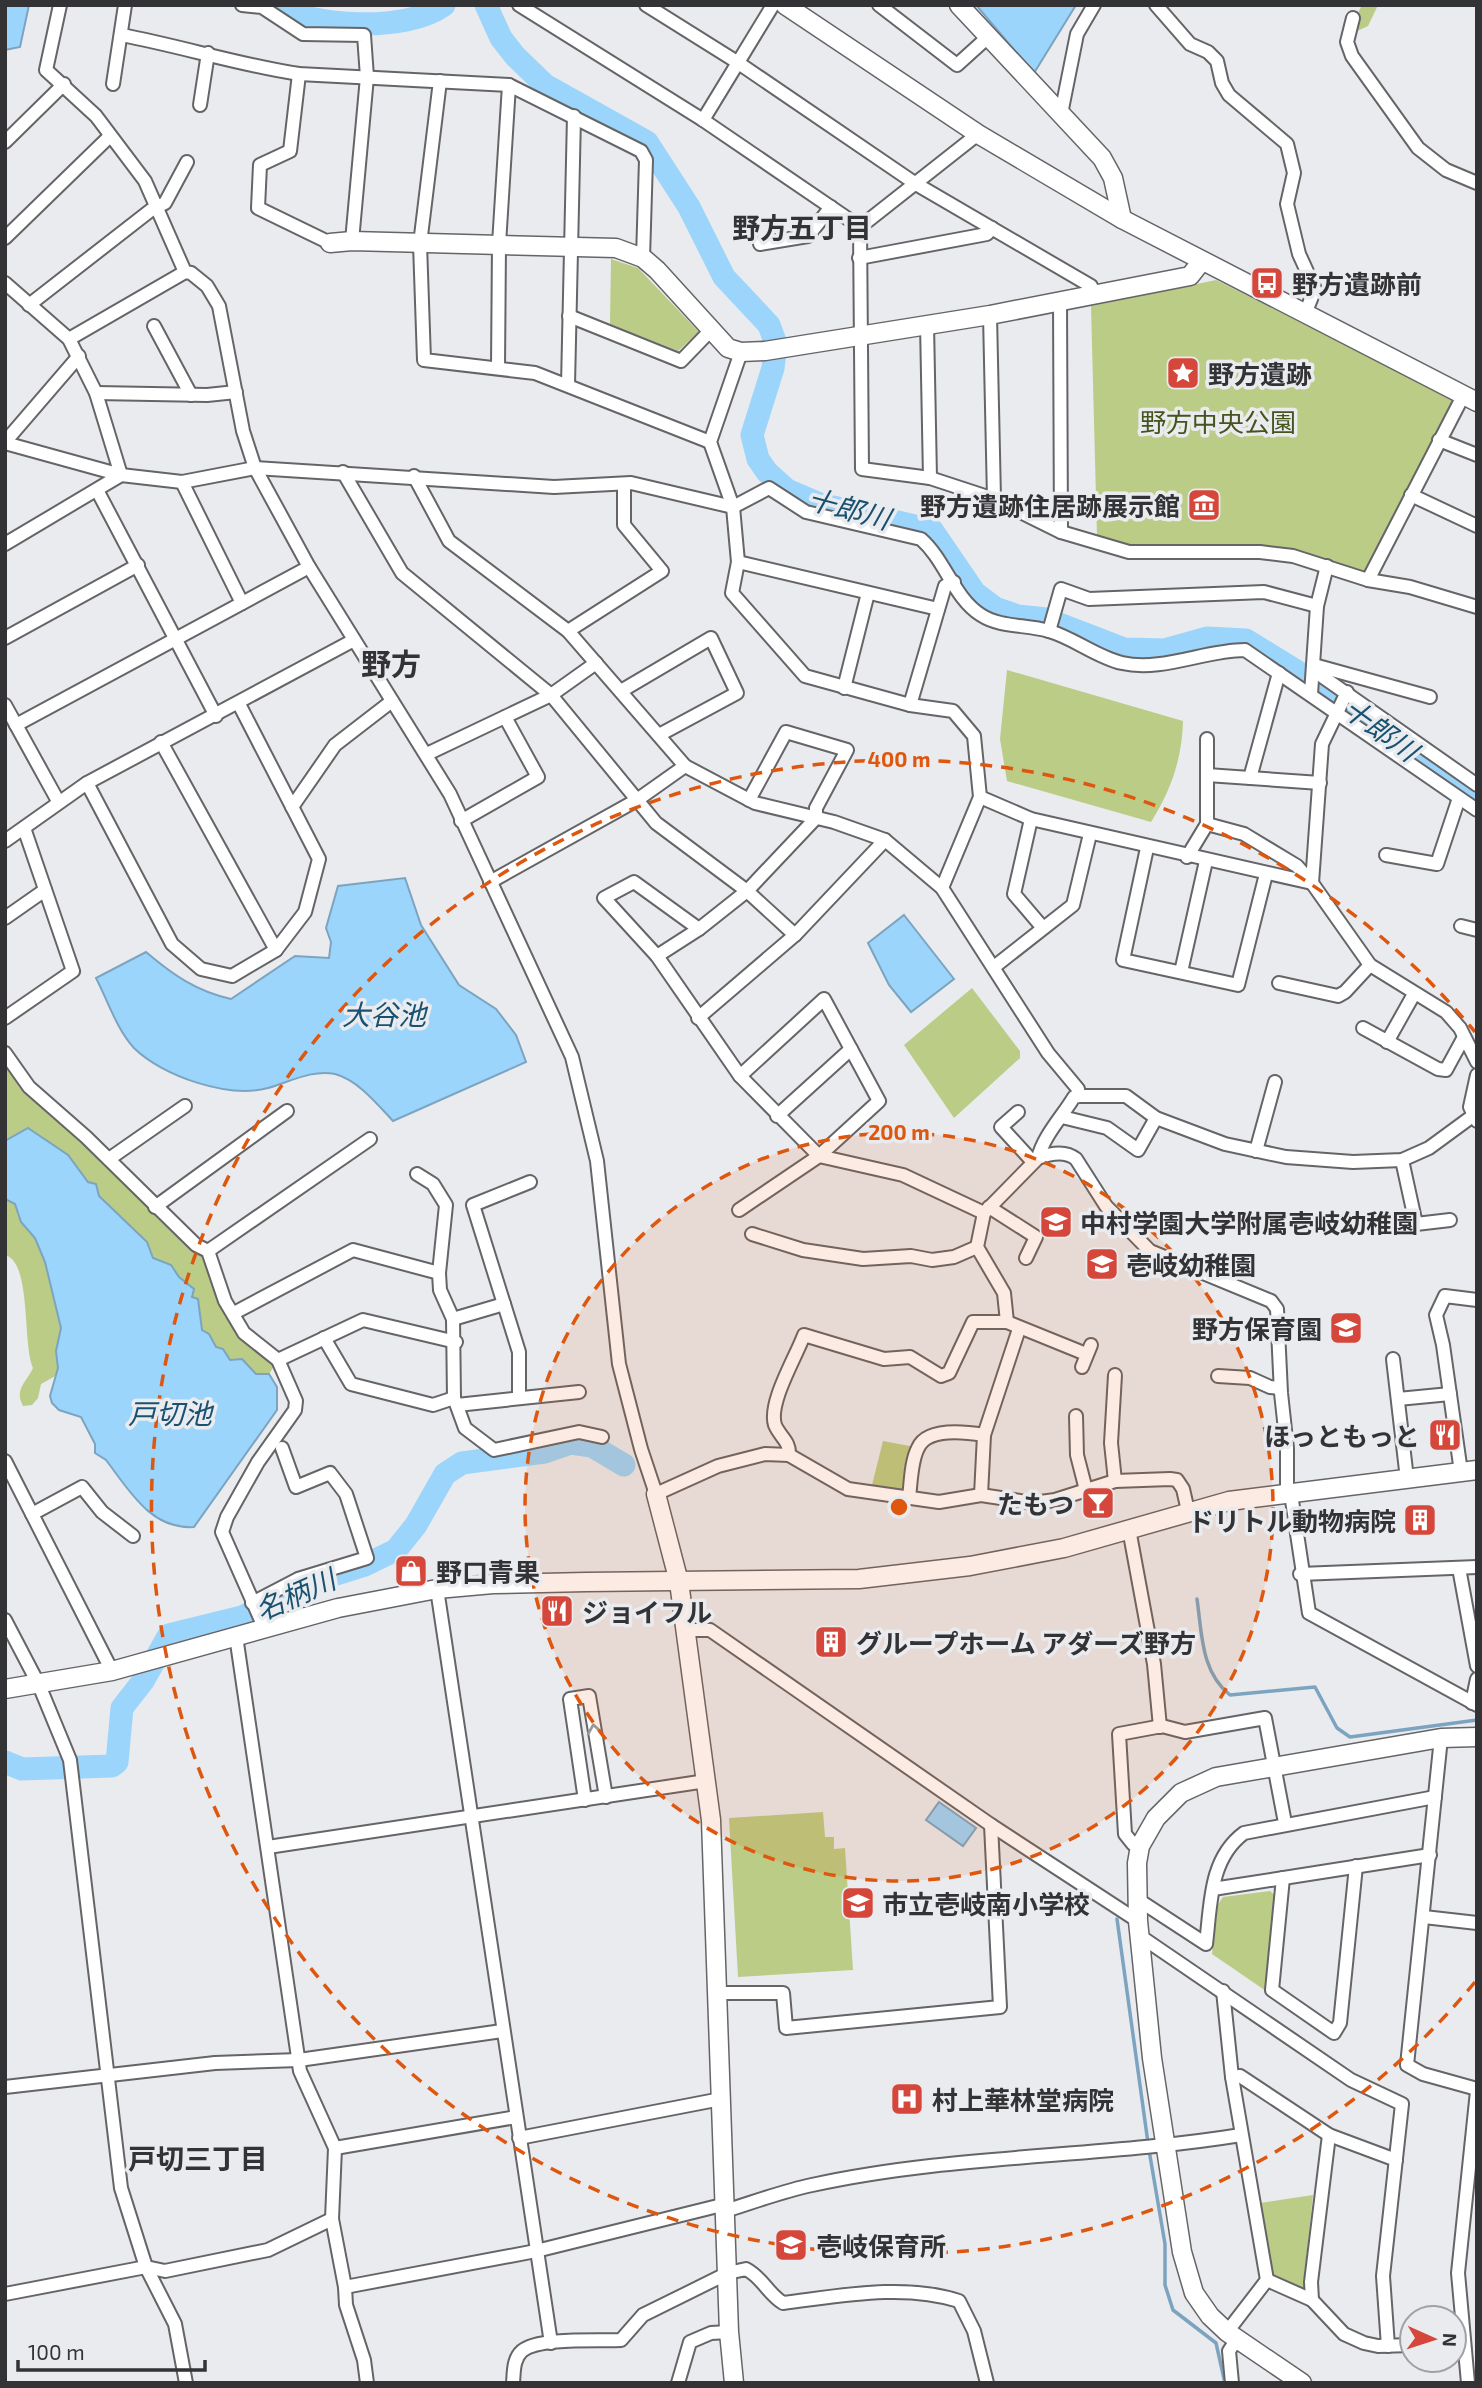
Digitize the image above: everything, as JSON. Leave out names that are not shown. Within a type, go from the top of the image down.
[{"type":"street","points":[[60,5],[46,70],[96,116],[145,181],[184,272]]},
{"type":"street","points":[[113,84],[125,5]]},
{"type":"street","points":[[242,5],[262,8],[303,34],[364,35],[367,77],[352,241]]},
{"type":"street","points":[[519,5],[703,120],[860,227]]},
{"type":"street","points":[[646,5],[737,62],[916,184],[1091,286],[1094,295]]},
{"type":"street","points":[[703,120],[773,5]]},
{"type":"street","points":[[785,5],[978,134],[1122,219],[1470,399],[1439,440],[1368,580]]},
{"type":"street","points":[[879,5],[957,65],[988,37]]},
{"type":"street","points":[[958,5],[1102,158],[1113,178],[1122,219]]},
{"type":"street","points":[[1061,114],[1077,34],[1094,5]]},
{"type":"street","points":[[1156,5],[1190,44],[1208,52],[1217,61],[1222,83],[1229,95],[1287,144],[1294,173],[1287,204],[1300,254],[1315,289],[1305,314]]},
{"type":"street","points":[[1353,18],[1347,42],[1352,56],[1418,148],[1446,170],[1477,183]]},
{"type":"street","points":[[121,35],[208,53],[265,69],[299,74],[509,85],[641,151],[646,160],[643,258]]},
{"type":"street","points":[[200,105],[208,53]]},
{"type":"street","points":[[299,74],[290,151],[260,165],[258,208],[330,243],[352,241],[616,248],[643,258],[728,348],[741,352],[785,348],[1060,302],[1190,276],[1201,262]]},
{"type":"street","points":[[440,80],[420,244],[424,360],[535,373],[710,442]]},
{"type":"street","points":[[5,142],[64,85]]},
{"type":"street","points":[[498,367],[499,244],[509,85]]},
{"type":"street","points":[[568,384],[574,116]]},
{"type":"street","points":[[860,227],[978,134]]},
{"type":"street","points":[[5,238],[110,136]]},
{"type":"street","points":[[29,305],[151,210],[165,203],[187,162]]},
{"type":"street","points":[[760,244],[808,236],[831,208]]},
{"type":"street","points":[[860,227],[862,469],[930,478],[994,499],[1061,532],[1129,552],[1260,552],[1327,566],[1368,580],[1410,587],[1477,607]]},
{"type":"street","points":[[859,258],[986,234],[992,228]]},
{"type":"street","points":[[69,339],[184,272],[191,273],[207,286],[219,306],[254,468],[309,566],[427,754],[572,1057],[597,1161],[619,1364],[640,1449],[656,1493],[679,1582],[711,1820],[729,2332],[734,2383]]},
{"type":"street","points":[[5,283],[69,339],[96,393],[121,475]]},
{"type":"street","points":[[1060,302],[1061,532]]},
{"type":"street","points":[[990,315],[994,499]]},
{"type":"street","points":[[569,316],[681,361],[711,330]]},
{"type":"street","points":[[928,324],[930,478]]},
{"type":"street","points":[[154,326],[191,395]]},
{"type":"street","points":[[741,352],[710,442],[733,507],[738,562],[733,593],[805,676],[910,705],[953,711],[974,736],[980,797],[942,888]]},
{"type":"street","points":[[79,356],[5,443],[121,475],[182,482],[254,468],[414,476],[554,487],[624,484],[733,507],[769,488],[806,512],[921,539],[933,549],[954,582],[981,615],[1004,624],[1049,631],[1124,664],[1176,661],[1223,650],[1245,650],[1477,810]]},
{"type":"street","points":[[96,393],[191,395],[236,392]]},
{"type":"street","points":[[1439,440],[1477,455]]},
{"type":"street","points":[[343,472],[402,573],[551,695],[656,823],[747,891],[795,935]]},
{"type":"street","points":[[5,544],[121,475]]},
{"type":"street","points":[[414,476],[449,541],[568,631],[685,766],[749,800],[885,839],[942,888],[1048,1053],[1078,1089],[1079,1096]]},
{"type":"street","points":[[182,482],[242,603]]},
{"type":"street","points":[[568,631],[662,572],[624,525],[624,484]]},
{"type":"street","points":[[97,490],[216,716]]},
{"type":"street","points":[[1411,495],[1477,526]]},
{"type":"street","points":[[738,562],[938,609]]},
{"type":"street","points":[[5,638],[138,565]]},
{"type":"street","points":[[5,737],[17,727],[309,566]]},
{"type":"street","points":[[1311,694],[1317,606],[1327,566]]},
{"type":"street","points":[[910,705],[945,586],[954,582]]},
{"type":"street","points":[[1049,631],[1061,589],[1089,599],[1264,592],[1317,606]]},
{"type":"street","points":[[844,688],[868,593]]},
{"type":"street","points":[[621,691],[711,638],[737,693],[659,735]]},
{"type":"street","points":[[5,841],[87,783],[161,742],[239,704],[354,640]]},
{"type":"street","points":[[427,754],[551,695],[596,663]]},
{"type":"street","points":[[1313,667],[1477,785]]},
{"type":"street","points":[[1313,667],[1430,697]]},
{"type":"street","points":[[1250,778],[1279,673]]},
{"type":"street","points":[[1312,883],[1322,744],[1347,692]]},
{"type":"street","points":[[292,807],[335,745],[392,701]]},
{"type":"street","points":[[87,783],[172,944],[201,969],[232,976],[276,950],[305,912],[319,859],[239,704]]},
{"type":"street","points":[[5,705],[58,801]]},
{"type":"street","points":[[461,821],[538,776],[505,717]]},
{"type":"street","points":[[657,956],[699,929],[747,891],[816,818],[816,808],[848,750],[786,732],[749,800]]},
{"type":"street","points":[[1187,857],[1207,824],[1207,739]]},
{"type":"street","points":[[161,742],[276,950]]},
{"type":"street","points":[[490,882],[637,800],[685,766]]},
{"type":"street","points":[[1207,775],[1320,783]]},
{"type":"street","points":[[980,797],[1031,819],[1147,848],[1312,883]]},
{"type":"street","points":[[1386,855],[1437,864],[1459,797]]},
{"type":"street","points":[[1031,819],[1014,894],[1043,928]]},
{"type":"street","points":[[1207,824],[1244,834],[1297,866],[1370,965],[1446,1012],[1464,1037],[1477,1062]]},
{"type":"street","points":[[5,1018],[73,971],[24,828]]},
{"type":"street","points":[[994,967],[1073,905],[1090,834]]},
{"type":"street","points":[[698,1018],[795,935],[885,839]]},
{"type":"street","points":[[1147,848],[1123,960],[1238,985],[1266,874]]},
{"type":"street","points":[[1181,972],[1206,861]]},
{"type":"street","points":[[699,929],[634,882],[604,898],[657,956],[740,1076],[818,1156],[903,1175],[987,1210],[1036,1237],[1026,1258]]},
{"type":"street","points":[[5,918],[45,890]]},
{"type":"street","points":[[1461,926],[1477,930]]},
{"type":"street","points":[[1279,983],[1338,996],[1370,965]]},
{"type":"street","points":[[1387,1042],[1414,994]]},
{"type":"street","points":[[739,1210],[818,1156],[879,1101],[824,999],[740,1076]]},
{"type":"street","points":[[1363,1028],[1438,1069],[1446,1070],[1464,1037]]},
{"type":"street","points":[[777,1116],[851,1049]]},
{"type":"street","points":[[5,1053],[29,1087],[109,1159],[195,1245],[208,1251],[225,1301],[244,1333],[278,1360],[295,1394],[295,1410],[258,1462],[227,1517],[222,1532],[261,1621]]},
{"type":"street","points":[[1007,1322],[1004,1293],[977,1247],[987,1210],[1035,1160],[1041,1146],[1074,1097],[1126,1096],[1156,1118],[1225,1144],[1286,1157],[1340,1161],[1402,1160],[1429,1148],[1475,1118],[1470,1107],[1477,1075]]},
{"type":"street","points":[[1256,1151],[1275,1082]]},
{"type":"street","points":[[109,1159],[186,1105]]},
{"type":"street","points":[[155,1207],[287,1111]]},
{"type":"street","points":[[1018,1112],[1001,1127],[1035,1160]]},
{"type":"street","points":[[1062,1117],[1107,1128],[1138,1150],[1156,1118]]},
{"type":"street","points":[[208,1251],[370,1139]]},
{"type":"street","points":[[1035,1160],[1048,1154],[1069,1153],[1076,1159],[1107,1206],[1159,1257],[1270,1301],[1277,1310],[1289,1495],[1300,1574],[1309,1613],[1313,1618],[1474,1704],[1477,1679]]},
{"type":"street","points":[[1402,1160],[1416,1224],[1450,1220]]},
{"type":"street","points":[[417,1174],[433,1184],[446,1205],[439,1273],[440,1290],[453,1320],[456,1342],[455,1402],[465,1428],[494,1450],[579,1432],[602,1437]]},
{"type":"street","points":[[519,1396],[519,1352],[473,1205],[530,1182]]},
{"type":"street","points":[[752,1234],[803,1250],[863,1259],[911,1256],[932,1260],[954,1257],[977,1247]]},
{"type":"street","points":[[234,1313],[353,1250],[439,1273]]},
{"type":"street","points":[[5,1689],[112,1671],[156,1660],[236,1636],[261,1621],[437,1589],[494,1584],[859,1579],[970,1566],[1065,1548],[1229,1501],[1469,1471],[1450,1394],[1436,1315],[1445,1296],[1477,1300]]},
{"type":"street","points":[[453,1320],[504,1304]]},
{"type":"street","points":[[278,1360],[363,1320],[456,1342]]},
{"type":"street","points":[[789,1455],[790,1446],[775,1424],[775,1395],[791,1370],[804,1335],[884,1359],[910,1357],[941,1376],[949,1373],[974,1322],[1007,1322],[1086,1356]]},
{"type":"street","points":[[981,1495],[984,1435],[1019,1329]]},
{"type":"street","points":[[324,1338],[351,1384],[433,1405],[579,1392]]},
{"type":"street","points":[[1393,1359],[1407,1479]]},
{"type":"street","points":[[1115,1375],[1111,1443],[1115,1481]]},
{"type":"street","points":[[1219,1376],[1250,1378],[1270,1387],[1280,1388]]},
{"type":"street","points":[[1398,1399],[1450,1394]]},
{"type":"street","points":[[1076,1416],[1077,1455],[1086,1490]]},
{"type":"street","points":[[909,1497],[918,1447],[929,1435],[961,1432],[984,1435]]},
{"type":"street","points":[[252,1603],[298,1579],[367,1558],[346,1494],[330,1473],[296,1487],[282,1448]]},
{"type":"street","points":[[656,1493],[718,1466],[765,1454],[789,1455],[848,1489],[939,1502],[981,1495],[1033,1503],[1115,1481],[1177,1480],[1183,1489],[1188,1511]]},
{"type":"street","points":[[5,1461],[112,1671]]},
{"type":"street","points":[[32,1514],[82,1487],[102,1512],[133,1536]]},
{"type":"street","points":[[1129,1529],[1154,1664],[1160,1727]]},
{"type":"street","points":[[1300,1574],[1477,1567]]},
{"type":"street","points":[[1459,1568],[1477,1666]]},
{"type":"street","points":[[437,1589],[551,2343]]},
{"type":"street","points":[[5,1620],[39,1685],[71,1767],[121,2188],[146,2267],[175,2325],[186,2383]]},
{"type":"street","points":[[686,1630],[710,1630],[1351,2080],[1402,2104],[1383,2276],[1388,2346]]},
{"type":"street","points":[[236,1636],[300,2071],[335,2148],[332,2219],[346,2305],[364,2360],[367,2383]]},
{"type":"street","points":[[585,1800],[570,1699],[589,1696],[606,1797]]},
{"type":"street","points":[[1140,1846],[1133,1844],[1125,1834],[1119,1734],[1160,1727],[1185,1732],[1265,1718],[1285,1824]]},
{"type":"street","points":[[1302,2383],[1232,2335],[1210,2316],[1194,2293],[1155,2148],[1137,1899],[1140,1846],[1156,1818],[1181,1793],[1216,1777],[1441,1738],[1477,1737]]},
{"type":"street","points":[[1441,1738],[1407,2065],[1423,2074],[1477,2090],[1458,2273],[1458,2304]]},
{"type":"street","points":[[268,1847],[706,1781]]},
{"type":"street","points":[[1137,1899],[1206,1944],[1216,1867],[1231,1842],[1244,1833],[1434,1797]]},
{"type":"street","points":[[717,1993],[783,1993],[786,2028],[1000,2007],[991,1825]]},
{"type":"street","points":[[1213,1889],[1430,1855]]},
{"type":"street","points":[[1283,1878],[1272,1990],[1334,2033],[1340,2023],[1356,1866]]},
{"type":"street","points":[[1424,1916],[1477,1923]]},
{"type":"street","points":[[1223,1991],[1232,2077],[1267,2280],[1232,2335],[1229,2351],[1231,2383]]},
{"type":"street","points":[[5,2087],[215,2063],[299,2060],[502,2031]]},
{"type":"street","points":[[1232,2077],[1241,2076],[1329,2135],[1396,2160]]},
{"type":"street","points":[[519,2138],[721,2099]]},
{"type":"street","points":[[335,2148],[516,2118]]},
{"type":"street","points":[[345,2287],[536,2251],[812,2185],[889,2173],[1024,2160],[1058,2152],[1155,2148],[1241,2135]]},
{"type":"street","points":[[1312,2300],[1311,2282],[1329,2135]]},
{"type":"street","points":[[5,2294],[146,2267],[165,2271],[268,2250],[332,2219]]},
{"type":"street","points":[[513,2383],[514,2362],[522,2350],[551,2343],[621,2340],[643,2315],[728,2273],[747,2269],[759,2276],[775,2298],[783,2303],[869,2293],[937,2294],[959,2301],[974,2331],[987,2383]]},
{"type":"street","points":[[1267,2280],[1312,2300],[1344,2334],[1364,2343],[1398,2346]]},
{"type":"street","points":[[678,2383],[690,2342],[711,2333],[729,2332]]},
{"type":"green space","points":[[1362,5],[1378,5],[1368,26],[1355,32],[1353,23]]},
{"type":"green space","points":[[611,259],[638,268],[699,332],[678,351],[610,324]]},
{"type":"green space","name":"野方中央公園","points":[[1216,280],[1453,399],[1365,571],[1301,551],[1260,546],[1131,547],[1097,536],[1091,306]]},
{"type":"green space","points":[[1007,670],[1183,721],[1174,774],[1151,822],[1007,781],[1000,739]]},
{"type":"green space","points":[[972,988],[1020,1051],[1020,1058],[954,1118],[904,1045]]},
{"type":"green space","points":[[5,1059],[204,1255],[219,1298],[274,1366],[268,1376],[261,1379],[235,1368],[200,1333],[160,1266],[5,1143]]},
{"type":"green space","points":[[5,1194],[28,1218],[46,1253],[61,1309],[59,1374],[41,1384],[38,1398],[32,1405],[23,1406],[20,1390],[33,1368],[23,1287],[14,1261],[5,1255]]},
{"type":"green space","points":[[883,1441],[915,1447],[907,1490],[872,1485]]},
{"type":"green space","points":[[823,1812],[825,1837],[834,1837],[834,1849],[845,1848],[853,1970],[738,1977],[729,1818]]},
{"type":"green space","points":[[1270,1891],[1276,1896],[1266,1991],[1212,1954],[1217,1906],[1223,1897]]},
{"type":"green space","points":[[1313,2195],[1304,2280],[1307,2294],[1274,2278],[1260,2203]]},
{"type":"water","points":[[5,5],[29,5],[20,47],[5,50]]},
{"type":"water","points":[[976,5],[1076,5],[1034,73]]},
{"type":"water","name":"大谷池","points":[[405,878],[421,925],[459,985],[496,1009],[516,1035],[526,1062],[393,1121],[360,1087],[335,1074],[318,1073],[252,1091],[216,1088],[161,1068],[128,1041],[96,978],[146,952],[186,981],[207,992],[231,999],[295,956],[329,958],[331,942],[326,928],[338,886]]},
{"type":"water","points":[[904,915],[954,979],[911,1012],[889,985],[868,943]]},
{"type":"water","name":"戸切池","points":[[28,1128],[68,1155],[88,1182],[96,1184],[99,1196],[147,1242],[153,1258],[171,1265],[179,1277],[194,1289],[192,1297],[198,1299],[202,1330],[209,1334],[216,1347],[223,1349],[230,1360],[242,1359],[256,1374],[269,1374],[277,1387],[277,1410],[194,1527],[165,1522],[142,1506],[106,1460],[95,1453],[95,1444],[81,1417],[59,1410],[52,1403],[50,1396],[58,1368],[56,1351],[61,1328],[45,1262],[35,1238],[21,1222],[15,1204],[5,1199],[5,1141]]},
{"type":"water","points":[[939,1802],[976,1828],[963,1846],[926,1820]]},
{"type":"waterway","name":"十郎川","points":[[273,5],[311,18],[359,24],[407,20],[444,5]]},
{"type":"waterway","name":"十郎川","points":[[486,5],[501,38],[545,85],[647,142],[689,207],[724,277],[769,325],[776,344],[773,368],[752,435],[758,459],[767,472],[787,490],[820,504],[932,530],[975,593],[995,608],[1018,616],[1046,619],[1124,649],[1164,650],[1207,638],[1246,640],[1324,688],[1477,798]]},
{"type":"waterway","name":"名柄川","points":[[5,1762],[22,1769],[112,1766],[117,1762],[122,1708],[143,1681],[169,1635],[242,1617],[317,1580],[365,1565],[396,1550],[416,1525],[445,1474],[462,1463],[545,1452],[571,1443],[592,1446],[624,1465]]},
{"type":"waterway","points":[[1197,1599],[1208,1664],[1220,1686],[1230,1695],[1315,1687],[1337,1728],[1350,1737],[1477,1720]]},
{"type":"waterway","points":[[1117,1919],[1148,2143]]},
{"type":"waterway","points":[[1149,2150],[1165,2244],[1165,2285],[1173,2310],[1216,2343],[1225,2383]]},
{"type":"place","name":"野方遺跡前","points":[[1267,283]]},
{"type":"place","name":"野方遺跡","points":[[1183,373]]},
{"type":"place","name":"野方遺跡住居跡展示館","points":[[1204,505]]},
{"type":"place","name":"中村学園大学附属壱岐幼稚園","points":[[1056,1222]]},
{"type":"place","name":"壱岐幼稚園","points":[[1102,1264]]},
{"type":"place","name":"野方保育園","points":[[1346,1328]]},
{"type":"place","name":"ほっともっと","points":[[1445,1435]]},
{"type":"place","name":"たもつ","points":[[1098,1503]]},
{"type":"place","name":"ドリトル動物病院","points":[[1420,1520]]},
{"type":"place","name":"野口青果","points":[[411,1571]]},
{"type":"place","name":"ジョイフル","points":[[557,1611]]},
{"type":"place","name":"グループホーム アダーズ野方","points":[[831,1642]]},
{"type":"place","name":"市立壱岐南小学校","points":[[858,1903]]},
{"type":"place","name":"村上華林堂病院","points":[[907,2099]]},
{"type":"place","name":"壱岐保育所","points":[[791,2245]]},
{"type":"district","name":"野方五丁目","points":[[802,227]]},
{"type":"district","name":"野方","points":[[391,663]]},
{"type":"district","name":"戸切三丁目","points":[[198,2158]]}]
